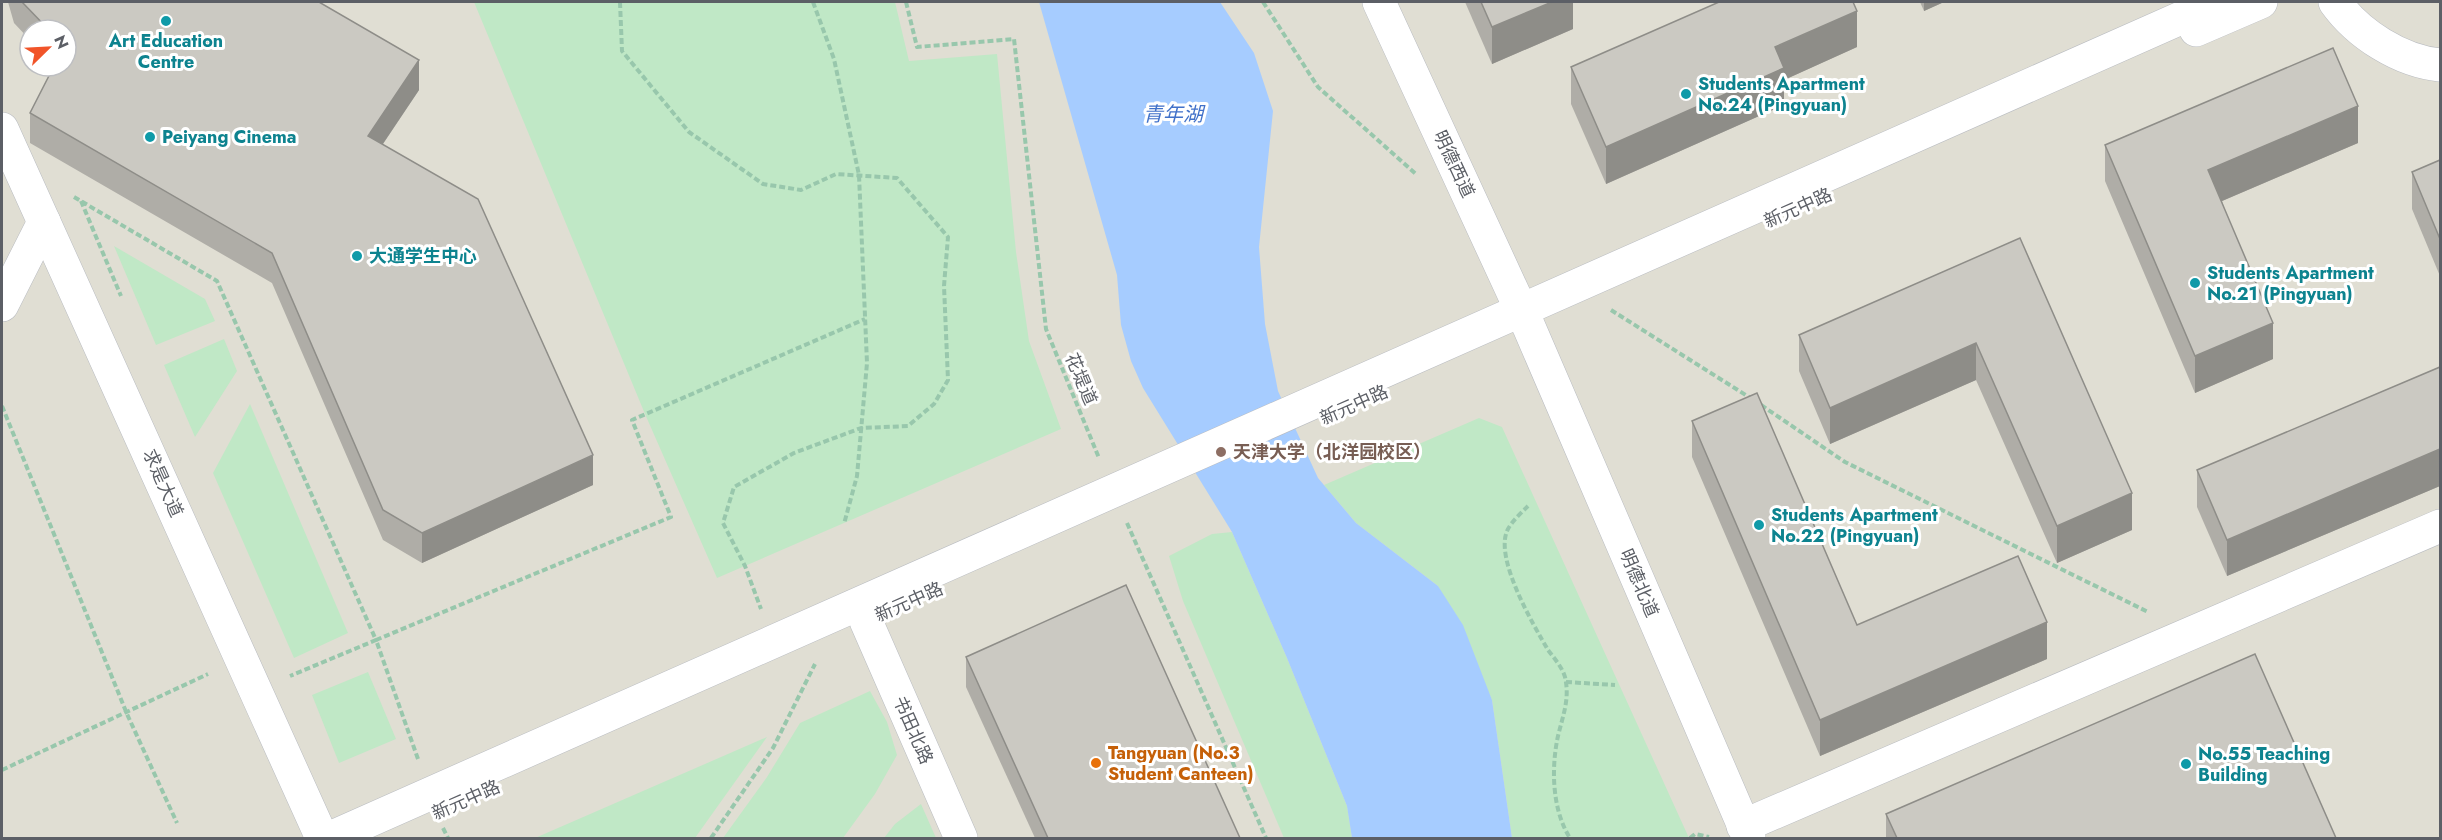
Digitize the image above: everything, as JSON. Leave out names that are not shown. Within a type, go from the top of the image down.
[{"type":"street","name":"明德西道","points":[[1379,2],[1525,319]]},
{"type":"street","name":"新元中路","points":[[330,838],[773,641],[1117,499],[1155,493],[1333,414],[1525,319],[2217,2]]},
{"type":"street","name":"新元中路","points":[[380,838],[828,639],[1117,499],[1186,458],[1288,412],[1525,319],[1593,299],[2261,2]]},
{"type":"street","points":[[2335,2],[2347,19],[2389,49],[2440,65]]},
{"type":"street","name":"求是大道","points":[[2,129],[322,838]]},
{"type":"street","points":[[2,305],[44,222]]},
{"type":"street","name":"明德北道","points":[[1525,319],[1746,832]]},
{"type":"street","points":[[1746,832],[2191,633],[2440,526]]},
{"type":"street","name":"书田北路","points":[[866,621],[961,838]]},
{"type":"path","points":[[620,2],[622,51],[689,132],[763,184],[801,190],[836,174],[897,178],[948,237],[944,286],[948,380],[934,404],[908,426],[861,428],[794,453],[734,487],[723,523],[745,566],[773,641]]},
{"type":"path","points":[[813,2],[834,59],[859,175],[867,363],[857,476],[844,524]]},
{"type":"path","name":"花堤道","points":[[906,2],[917,47],[1014,39],[1046,328],[1117,499],[1266,838]]},
{"type":"path","points":[[1263,2],[1318,87],[1395,158],[1424,179]]},
{"type":"path","points":[[71,195],[218,281],[376,640],[430,795]]},
{"type":"path","points":[[1593,299],[1767,409],[1845,462],[2191,633]]},
{"type":"path","points":[[255,689],[671,517],[632,420],[865,319]]},
{"type":"path","points":[[2,406],[127,714],[177,823]]},
{"type":"path","points":[[1528,506],[1507,530],[1504,547],[1511,573],[1522,599],[1564,674],[1566,682],[1568,695],[1565,716],[1558,735],[1555,790],[1560,820],[1570,838]]},
{"type":"path","points":[[711,838],[773,748],[828,639]]},
{"type":"path","points":[[2,770],[127,714],[240,658]]},
{"type":"path","points":[[1566,682],[1615,685]]},
{"type":"shaded area","name":"天津大学（北洋园校区）","points":[[2,2],[2440,2],[2440,838],[2,838]]},
{"type":"green space","points":[[474,2],[895,2],[909,61],[997,54],[1016,252],[1029,341],[1061,429],[717,578],[645,414]]},
{"type":"green space","points":[[114,246],[205,299],[215,321],[156,345]]},
{"type":"green space","points":[[224,339],[237,371],[195,437],[164,365]]},
{"type":"green space","points":[[250,404],[348,633],[294,658],[213,473]]},
{"type":"green space","points":[[1479,418],[1502,427],[1689,838],[1512,838],[1492,700],[1438,586],[1356,523],[1324,485]]},
{"type":"green space","points":[[1232,532],[1287,658],[1347,806],[1352,838],[1284,838],[1183,601],[1169,556],[1212,534]]},
{"type":"green space","points":[[368,672],[396,739],[339,763],[312,695]]},
{"type":"green space","points":[[870,691],[887,722],[897,755],[875,794],[843,838],[723,838],[767,777],[800,723]]},
{"type":"green space","points":[[767,737],[695,838],[535,838]]},
{"type":"green space","points":[[921,804],[936,838],[884,838],[895,824]]},
{"type":"water","name":"青年湖","points":[[1039,2],[1220,2],[1254,53],[1273,111],[1259,247],[1265,324],[1278,391],[1318,478],[1356,523],[1438,586],[1463,625],[1492,700],[1512,838],[1352,838],[1347,806],[1287,658],[1232,532],[1143,388],[1131,361],[1121,325],[1117,275]]},
{"type":"building","name":"大通学生中心","points":[[22,2],[319,2],[419,60],[368,136],[478,199],[593,455],[422,533],[383,510],[272,253],[30,113],[48,78],[78,78],[78,18],[37,18]]},
{"type":"building","points":[[1481,2],[1552,2],[1492,27]]},
{"type":"building","points":[[1719,2],[1853,2],[1857,11],[1775,47],[1784,68],[1606,147],[1571,67]]},
{"type":"building","name":"Students Apartment No.21 (Pingyuan)","points":[[2333,48],[2358,106],[2208,170],[2273,323],[2195,356],[2105,145]]},
{"type":"building","points":[[2440,160],[2440,239],[2412,172]]},
{"type":"building","points":[[2020,238],[2132,493],[2057,526],[1976,343],[1830,408],[1799,335]]},
{"type":"building","points":[[2440,367],[2440,449],[2227,540],[2197,470]]},
{"type":"building","name":"Students Apartment No.22 (Pingyuan)","points":[[1757,393],[1857,625],[2018,556],[2047,622],[1820,720],[1692,421]]},
{"type":"building","name":"Tangyuan (No.3 Student Canteen)","points":[[1126,585],[1240,838],[1048,838],[966,657]]},
{"type":"building","name":"No.55 Teaching Building","points":[[2255,654],[2336,838],[1897,838],[1886,814]]},
{"type":"place","name":"Art Education Centre","points":[[166,21]]},
{"type":"place","name":"Students Apartment No.24 (Pingyuan)","points":[[1686,94]]},
{"type":"place","name":"Peiyang Cinema","points":[[150,137]]},
{"type":"place","name":"大通学生中心","points":[[357,256]]},
{"type":"place","name":"Students Apartment No.21 (Pingyuan)","points":[[2195,283]]},
{"type":"place","name":"天津大学（北洋园校区）","points":[[1221,452]]},
{"type":"place","name":"Students Apartment No.22 (Pingyuan)","points":[[1759,525]]},
{"type":"place","name":"Tangyuan (No.3 Student Canteen)","points":[[1096,763]]},
{"type":"place","name":"No.55 Teaching Building","points":[[2186,764]]}]
